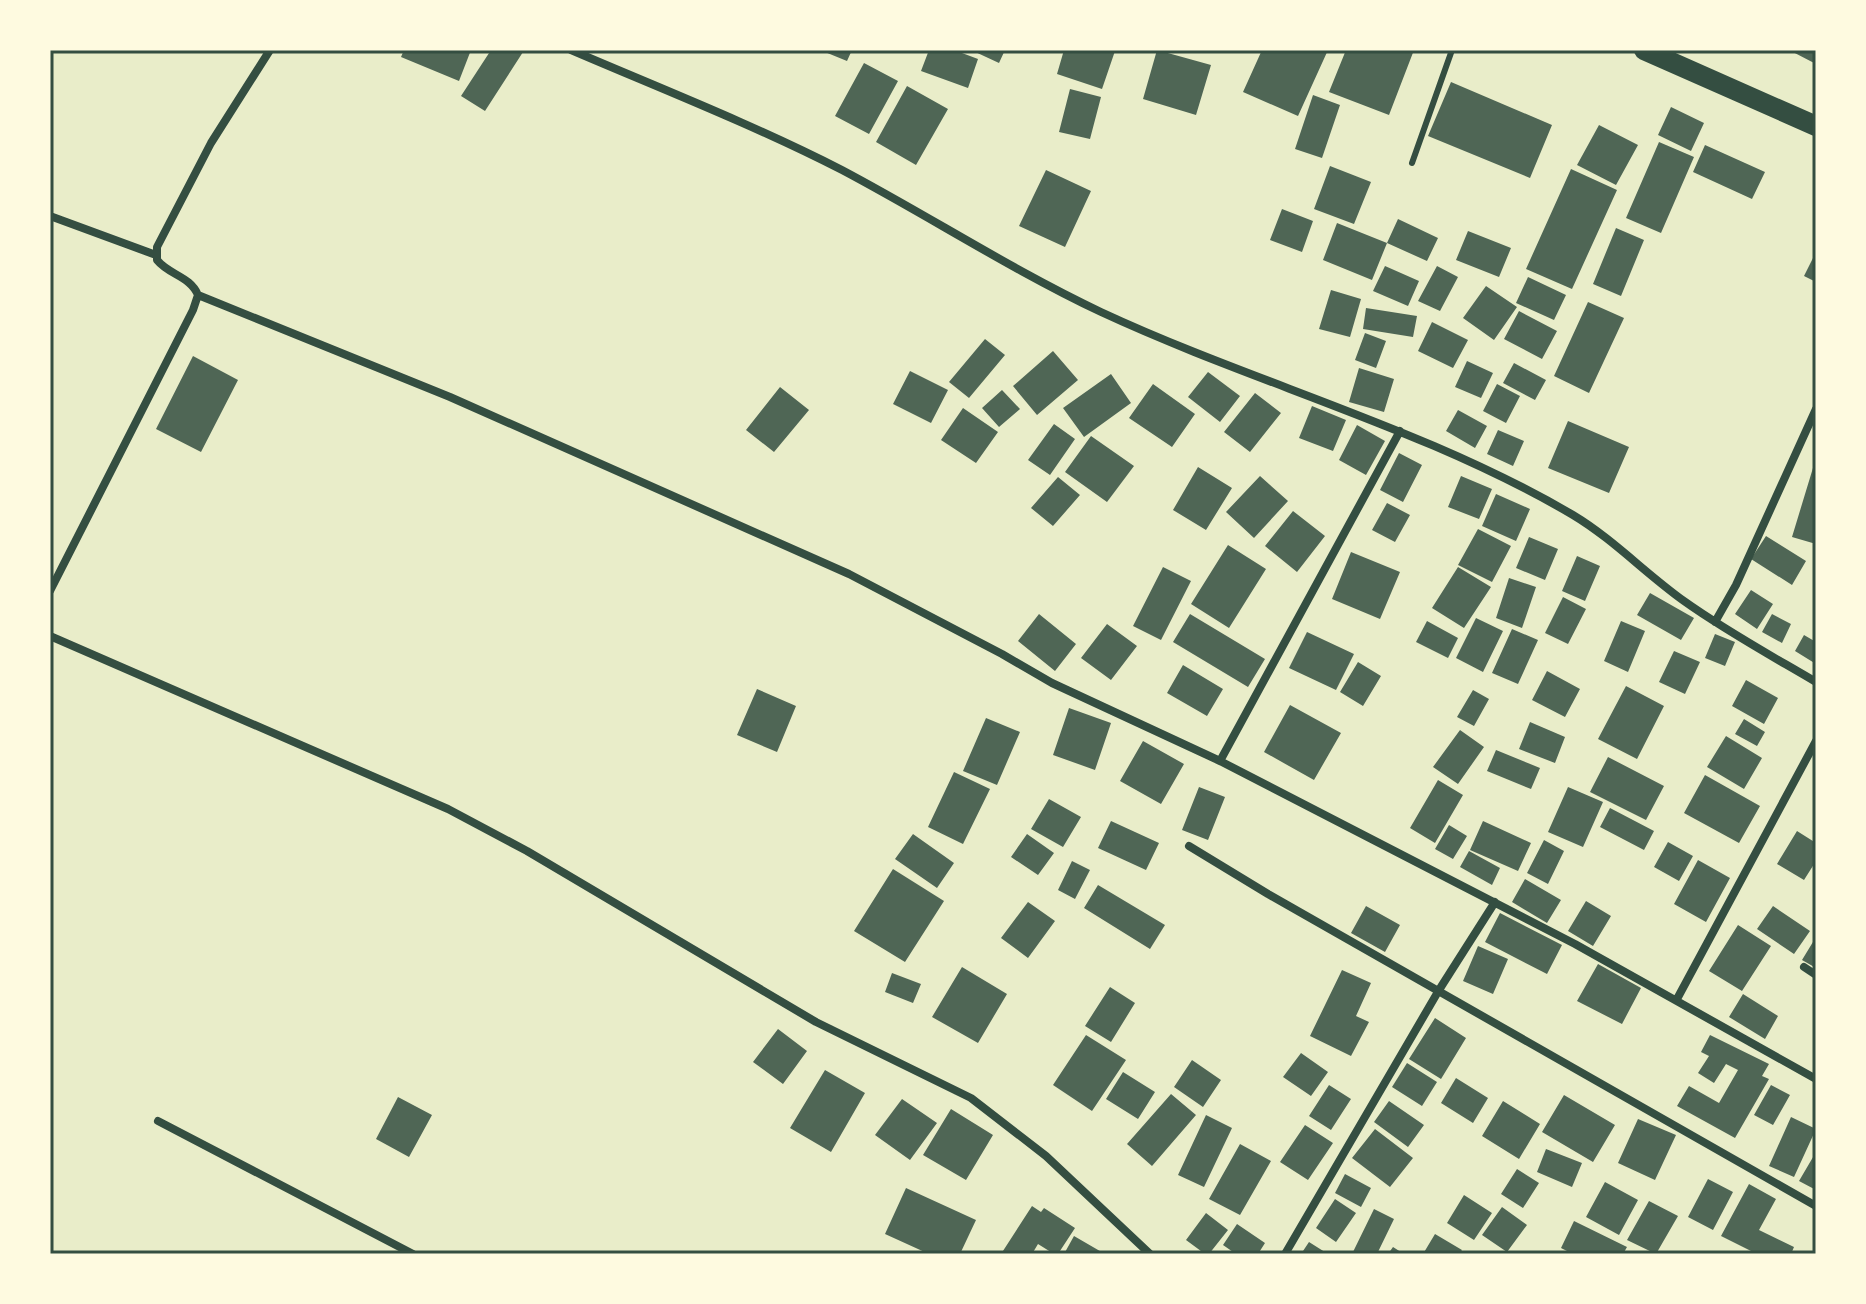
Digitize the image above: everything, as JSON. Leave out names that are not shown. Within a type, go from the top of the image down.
[{"type":"main road","points":[[1644,50],[1676,56],[1816,126]]},
{"type":"street","points":[[270,50],[211,143],[157,247],[156,255],[162,266],[190,282],[198,295],[450,397],[849,574],[1052,683],[1220,761],[1495,902],[1677,999],[1816,1079]]},
{"type":"street","points":[[571,50],[781,140],[1098,310],[1189,350],[1400,431],[1574,516],[1607,538],[1684,601],[1816,682]]},
{"type":"street","points":[[50,216],[156,255]]},
{"type":"street","points":[[50,591],[198,295]]},
{"type":"street","points":[[1715,622],[1736,585],[1816,409]]},
{"type":"street","points":[[1220,761],[1400,431]]},
{"type":"street","points":[[50,636],[448,809],[527,851],[816,1022],[943,1082],[1000,1118],[1046,1156],[1150,1254]]},
{"type":"street","points":[[1677,999],[1816,741]]},
{"type":"street","points":[[1189,846],[1816,1206]]},
{"type":"street","points":[[1285,1254],[1439,990],[1495,902]]},
{"type":"street","points":[[1804,967],[1816,975]]},
{"type":"street","points":[[158,1121],[413,1254]]},
{"type":"lane","points":[[1412,163],[1452,50]]},
{"type":"building","points":[[404,50],[471,50],[459,81],[401,57]]},
{"type":"building","points":[[491,50],[523,52],[485,111],[461,96]]},
{"type":"building","points":[[820,50],[852,50],[847,61]]},
{"type":"building","points":[[929,50],[954,50],[978,59],[968,88],[921,71]]},
{"type":"building","points":[[971,50],[1005,50],[999,63]]},
{"type":"building","points":[[1064,50],[1115,51],[1102,89],[1057,74]]},
{"type":"building","points":[[1157,50],[1211,65],[1196,115],[1143,99]]},
{"type":"building","points":[[1262,50],[1328,50],[1298,116],[1243,92]]},
{"type":"building","points":[[1346,50],[1414,50],[1389,115],[1329,92]]},
{"type":"building","points":[[1789,50],[1816,50],[1816,64]]},
{"type":"building","points":[[864,63],[898,81],[869,134],[835,116]]},
{"type":"building","points":[[1451,82],[1552,125],[1530,178],[1428,136]]},
{"type":"building","points":[[907,86],[948,109],[916,165],[876,142]]},
{"type":"building","points":[[1070,89],[1101,97],[1090,139],[1059,132]]},
{"type":"building","points":[[1313,95],[1340,105],[1322,158],[1295,149]]},
{"type":"building","points":[[1671,107],[1704,123],[1691,151],[1658,135]]},
{"type":"building","points":[[1599,125],[1638,145],[1616,185],[1577,165]]},
{"type":"building","points":[[1659,142],[1694,157],[1661,233],[1626,218]]},
{"type":"building","points":[[1705,145],[1765,172],[1752,199],[1693,172]]},
{"type":"building","points":[[1330,166],[1371,182],[1354,224],[1314,209]]},
{"type":"building","points":[[1571,169],[1617,190],[1572,289],[1526,269]]},
{"type":"building","points":[[1046,170],[1091,191],[1065,247],[1019,226]]},
{"type":"building","points":[[1282,209],[1313,221],[1302,252],[1270,240]]},
{"type":"building","points":[[1398,219],[1438,238],[1427,261],[1387,243]]},
{"type":"building","points":[[1337,223],[1387,243],[1372,280],[1323,260]]},
{"type":"building","points":[[1616,228],[1644,240],[1621,296],[1593,284]]},
{"type":"building","points":[[1468,231],[1511,248],[1499,277],[1456,260]]},
{"type":"building","points":[[1816,252],[1816,282],[1804,276]]},
{"type":"building","points":[[1385,266],[1419,281],[1408,306],[1373,291]]},
{"type":"building","points":[[1437,266],[1458,277],[1440,311],[1418,301]]},
{"type":"building","points":[[1528,277],[1566,295],[1554,320],[1516,303]]},
{"type":"building","points":[[1486,286],[1517,307],[1494,340],[1463,318]]},
{"type":"building","points":[[1331,290],[1361,299],[1350,337],[1319,329]]},
{"type":"building","points":[[1588,302],[1624,318],[1589,393],[1554,376]]},
{"type":"building","points":[[1366,308],[1417,316],[1413,337],[1363,329]]},
{"type":"building","points":[[1519,311],[1557,331],[1542,359],[1504,339]]},
{"type":"building","points":[[1432,322],[1468,340],[1453,368],[1418,351]]},
{"type":"building","points":[[1365,333],[1386,341],[1376,368],[1355,360]]},
{"type":"building","points":[[985,339],[1005,355],[969,398],[949,382]]},
{"type":"building","points":[[1053,351],[1078,380],[1037,415],[1013,386]]},
{"type":"building","points":[[193,356],[238,380],[201,452],[156,429]]},
{"type":"building","points":[[1467,361],[1493,373],[1481,398],[1455,387]]},
{"type":"building","points":[[1514,363],[1546,380],[1535,400],[1503,383]]},
{"type":"building","points":[[1359,368],[1394,379],[1384,412],[1349,402]]},
{"type":"building","points":[[910,371],[948,390],[931,423],[893,404]]},
{"type":"building","points":[[1208,372],[1240,396],[1220,422],[1188,397]]},
{"type":"building","points":[[1111,374],[1131,403],[1084,437],[1063,408]]},
{"type":"building","points":[[1153,384],[1195,414],[1172,447],[1129,418]]},
{"type":"building","points":[[1497,384],[1520,396],[1506,423],[1483,411]]},
{"type":"building","points":[[780,387],[809,410],[774,452],[746,430]]},
{"type":"building","points":[[1002,390],[1020,409],[999,427],[982,408]]},
{"type":"building","points":[[1255,393],[1281,413],[1250,452],[1224,432]]},
{"type":"building","points":[[1312,406],[1346,420],[1333,451],[1299,438]]},
{"type":"building","points":[[963,408],[998,432],[976,463],[941,440]]},
{"type":"building","points":[[1458,410],[1487,426],[1475,448],[1446,431]]},
{"type":"building","points":[[1568,421],[1629,447],[1609,493],[1548,468]]},
{"type":"building","points":[[1054,424],[1075,439],[1050,475],[1028,460]]},
{"type":"building","points":[[1357,425],[1385,441],[1366,475],[1339,460]]},
{"type":"building","points":[[1498,430],[1524,441],[1513,466],[1487,454]]},
{"type":"building","points":[[1091,436],[1134,466],[1107,502],[1065,472]]},
{"type":"building","points":[[1399,453],[1422,465],[1403,502],[1380,490]]},
{"type":"building","points":[[1816,458],[1816,544],[1792,537]]},
{"type":"building","points":[[1198,467],[1232,488],[1206,530],[1173,510]]},
{"type":"building","points":[[1260,476],[1288,501],[1254,538],[1226,512]]},
{"type":"building","points":[[1461,476],[1492,489],[1479,519],[1448,507]]},
{"type":"building","points":[[1058,477],[1080,495],[1053,526],[1031,508]]},
{"type":"building","points":[[1496,494],[1530,509],[1516,541],[1482,526]]},
{"type":"building","points":[[1387,503],[1410,515],[1395,542],[1372,530]]},
{"type":"building","points":[[1293,511],[1325,536],[1297,572],[1265,546]]},
{"type":"building","points":[[1478,529],[1511,546],[1492,582],[1458,565]]},
{"type":"building","points":[[1766,536],[1806,561],[1792,585],[1751,559]]},
{"type":"building","points":[[1529,537],[1558,549],[1545,580],[1516,568]]},
{"type":"building","points":[[1228,545],[1266,569],[1229,628],[1191,604]]},
{"type":"building","points":[[1351,552],[1400,572],[1380,619],[1332,599]]},
{"type":"building","points":[[1577,556],[1600,566],[1585,601],[1562,591]]},
{"type":"building","points":[[1163,567],[1191,581],[1161,640],[1133,626]]},
{"type":"building","points":[[1458,567],[1491,587],[1464,628],[1432,608]]},
{"type":"building","points":[[1509,578],[1536,587],[1522,628],[1496,618]]},
{"type":"building","points":[[1751,590],[1773,604],[1757,629],[1735,614]]},
{"type":"building","points":[[1650,593],[1694,618],[1681,640],[1637,615]]},
{"type":"building","points":[[1563,597],[1586,609],[1568,644],[1545,633]]},
{"type":"building","points":[[1039,614],[1076,644],[1055,671],[1018,641]]},
{"type":"building","points":[[1190,614],[1265,659],[1248,687],[1173,642]]},
{"type":"building","points":[[1772,614],[1791,624],[1782,643],[1762,632]]},
{"type":"building","points":[[1476,618],[1503,631],[1483,672],[1456,658]]},
{"type":"building","points":[[1427,621],[1458,638],[1448,658],[1416,642]]},
{"type":"building","points":[[1621,621],[1645,631],[1628,672],[1604,661]]},
{"type":"building","points":[[1107,624],[1137,646],[1111,680],[1081,658]]},
{"type":"building","points":[[1512,629],[1538,640],[1518,684],[1492,673]]},
{"type":"building","points":[[1307,632],[1354,654],[1336,690],[1289,668]]},
{"type":"building","points":[[1715,634],[1735,642],[1725,666],[1705,658]]},
{"type":"building","points":[[1804,635],[1816,642],[1816,664],[1795,651]]},
{"type":"building","points":[[1674,651],[1700,662],[1685,694],[1659,682]]},
{"type":"building","points":[[1358,662],[1381,676],[1363,706],[1340,692]]},
{"type":"building","points":[[1183,665],[1223,689],[1207,716],[1167,693]]},
{"type":"building","points":[[1547,671],[1580,689],[1565,717],[1532,700]]},
{"type":"building","points":[[1746,680],[1778,698],[1764,724],[1732,706]]},
{"type":"building","points":[[1626,686],[1664,706],[1637,759],[1598,739]]},
{"type":"building","points":[[757,689],[796,706],[777,752],[737,735]]},
{"type":"building","points":[[1473,690],[1489,699],[1474,726],[1457,717]]},
{"type":"building","points":[[1290,705],[1341,733],[1314,780],[1264,752]]},
{"type":"building","points":[[1069,708],[1111,723],[1095,770],[1053,755]]},
{"type":"building","points":[[986,718],[1020,732],[997,785],[963,771]]},
{"type":"building","points":[[1744,719],[1765,732],[1757,746],[1735,734]]},
{"type":"building","points":[[1530,722],[1565,737],[1555,763],[1519,749]]},
{"type":"building","points":[[1460,730],[1484,747],[1458,784],[1433,767]]},
{"type":"building","points":[[1726,736],[1762,758],[1744,789],[1707,767]]},
{"type":"building","points":[[1143,741],[1184,764],[1161,804],[1120,781]]},
{"type":"building","points":[[1496,750],[1540,768],[1531,789],[1487,771]]},
{"type":"building","points":[[1608,757],[1664,786],[1646,820],[1590,792]]},
{"type":"building","points":[[954,772],[990,789],[963,844],[928,827]]},
{"type":"building","points":[[1705,775],[1760,806],[1739,843],[1684,813]]},
{"type":"building","points":[[1438,780],[1463,795],[1435,843],[1410,828]]},
{"type":"building","points":[[1199,787],[1225,797],[1208,840],[1182,830]]},
{"type":"building","points":[[1568,787],[1603,802],[1583,847],[1548,832]]},
{"type":"building","points":[[1049,799],[1081,817],[1063,847],[1031,829]]},
{"type":"building","points":[[1610,808],[1654,831],[1644,850],[1600,827]]},
{"type":"building","points":[[1111,821],[1159,843],[1146,870],[1098,848]]},
{"type":"building","points":[[1483,821],[1531,843],[1518,871],[1470,850]]},
{"type":"building","points":[[1449,825],[1467,836],[1453,859],[1435,849]]},
{"type":"building","points":[[1797,831],[1816,843],[1816,861],[1804,880],[1777,864]]},
{"type":"building","points":[[913,834],[954,863],[937,888],[895,859]]},
{"type":"building","points":[[1027,834],[1054,853],[1038,875],[1011,857]]},
{"type":"building","points":[[1544,840],[1564,851],[1548,884],[1527,873]]},
{"type":"building","points":[[1668,842],[1693,856],[1679,881],[1654,867]]},
{"type":"building","points":[[1469,851],[1500,868],[1492,885],[1460,867]]},
{"type":"building","points":[[1698,860],[1730,878],[1706,922],[1674,904]]},
{"type":"building","points":[[1072,861],[1090,870],[1075,899],[1058,890]]},
{"type":"building","points":[[893,869],[944,901],[905,962],[854,931]]},
{"type":"building","points":[[1525,879],[1561,900],[1547,923],[1512,902]]},
{"type":"building","points":[[1098,885],[1165,925],[1150,949],[1084,908]]},
{"type":"building","points":[[1586,901],[1611,916],[1593,946],[1568,931]]},
{"type":"building","points":[[1028,902],[1055,921],[1028,958],[1001,938]]},
{"type":"building","points":[[1366,906],[1400,925],[1385,952],[1351,933]]},
{"type":"building","points":[[1773,906],[1810,931],[1794,954],[1757,929]]},
{"type":"building","points":[[1500,913],[1562,945],[1547,974],[1485,942]]},
{"type":"building","points":[[1738,925],[1771,946],[1742,991],[1709,971]]},
{"type":"building","points":[[1816,937],[1816,968],[1802,960]]},
{"type":"building","points":[[1478,946],[1508,959],[1493,994],[1463,981]]},
{"type":"building","points":[[1598,964],[1641,988],[1622,1024],[1577,1001]]},
{"type":"building","points":[[962,967],[1007,994],[978,1043],[932,1017]]},
{"type":"building","points":[[1342,970],[1371,983],[1356,1016],[1369,1022],[1351,1056],[1310,1036]]},
{"type":"building","points":[[892,973],[921,984],[913,1003],[885,992]]},
{"type":"building","points":[[1110,987],[1135,1003],[1111,1042],[1085,1026]]},
{"type":"building","points":[[1743,994],[1778,1016],[1765,1039],[1729,1017]]},
{"type":"building","points":[[1435,1018],[1466,1038],[1441,1079],[1409,1059]]},
{"type":"building","points":[[778,1029],[807,1051],[783,1084],[753,1062]]},
{"type":"building","points":[[1086,1035],[1126,1060],[1092,1111],[1053,1085]]},
{"type":"building","points":[[1710,1035],[1769,1064],[1762,1076],[1769,1079],[1735,1138],[1677,1106],[1689,1086],[1719,1103],[1738,1070],[1726,1064],[1714,1083],[1698,1073],[1709,1056],[1701,1052]]},
{"type":"building","points":[[1301,1053],[1328,1072],[1311,1096],[1283,1077]]},
{"type":"building","points":[[1192,1060],[1221,1080],[1203,1107],[1174,1087]]},
{"type":"building","points":[[1407,1063],[1437,1082],[1422,1106],[1392,1087]]},
{"type":"building","points":[[825,1070],[865,1093],[831,1152],[790,1128]]},
{"type":"building","points":[[1123,1072],[1155,1092],[1138,1119],[1106,1099]]},
{"type":"building","points":[[1456,1078],[1488,1098],[1473,1123],[1441,1103]]},
{"type":"building","points":[[1329,1085],[1351,1099],[1331,1130],[1309,1116]]},
{"type":"building","points":[[1771,1085],[1790,1095],[1773,1125],[1754,1115]]},
{"type":"building","points":[[1171,1094],[1196,1115],[1152,1166],[1127,1144]]},
{"type":"building","points":[[1564,1095],[1615,1125],[1593,1162],[1542,1132]]},
{"type":"building","points":[[398,1097],[432,1115],[409,1157],[376,1139]]},
{"type":"building","points":[[902,1099],[937,1123],[910,1160],[875,1135]]},
{"type":"building","points":[[1389,1101],[1424,1125],[1408,1147],[1374,1122]]},
{"type":"building","points":[[1503,1101],[1540,1124],[1519,1159],[1482,1136]]},
{"type":"building","points":[[951,1109],[993,1135],[966,1180],[923,1155]]},
{"type":"building","points":[[1206,1115],[1232,1128],[1204,1187],[1178,1175]]},
{"type":"building","points":[[1791,1117],[1816,1129],[1794,1177],[1769,1166]]},
{"type":"building","points":[[1638,1119],[1676,1135],[1655,1180],[1618,1163]]},
{"type":"building","points":[[1305,1125],[1333,1143],[1308,1180],[1280,1162]]},
{"type":"building","points":[[1375,1129],[1413,1158],[1390,1187],[1352,1158]]},
{"type":"building","points":[[1240,1144],[1271,1161],[1240,1215],[1209,1199]]},
{"type":"building","points":[[1546,1149],[1582,1163],[1572,1187],[1537,1172]]},
{"type":"building","points":[[1816,1152],[1816,1190],[1799,1181]]},
{"type":"building","points":[[1517,1169],[1539,1183],[1523,1208],[1501,1194]]},
{"type":"building","points":[[1345,1174],[1371,1188],[1361,1207],[1335,1193]]},
{"type":"building","points":[[1708,1179],[1733,1192],[1713,1230],[1688,1217]]},
{"type":"building","points":[[1605,1182],[1638,1200],[1619,1235],[1586,1217]]},
{"type":"building","points":[[1749,1184],[1776,1199],[1759,1230],[1794,1247],[1791,1254],[1757,1254],[1721,1236]]},
{"type":"building","points":[[906,1188],[976,1220],[960,1254],[929,1254],[885,1234]]},
{"type":"building","points":[[1464,1195],[1492,1213],[1474,1240],[1447,1223]]},
{"type":"building","points":[[1335,1199],[1356,1213],[1336,1242],[1316,1228]]},
{"type":"building","points":[[1649,1201],[1678,1216],[1656,1254],[1627,1240]]},
{"type":"building","points":[[1032,1206],[1041,1212],[1044,1208],[1075,1228],[1058,1254],[1038,1244],[1032,1254],[1001,1254]]},
{"type":"building","points":[[1502,1207],[1527,1225],[1507,1252],[1482,1235]]},
{"type":"building","points":[[1374,1209],[1394,1219],[1377,1254],[1352,1254]]},
{"type":"building","points":[[1206,1213],[1228,1230],[1209,1254],[1186,1240]]},
{"type":"building","points":[[1574,1221],[1627,1247],[1623,1254],[1573,1254],[1561,1248]]},
{"type":"building","points":[[1237,1224],[1265,1243],[1258,1254],[1236,1254],[1223,1245]]},
{"type":"building","points":[[1435,1234],[1462,1250],[1459,1254],[1423,1254]]},
{"type":"building","points":[[1074,1236],[1105,1254],[1064,1254]]},
{"type":"building","points":[[1309,1242],[1328,1254],[1301,1254]]},
{"type":"building","points":[[1393,1247],[1404,1254],[1388,1254]]}]
